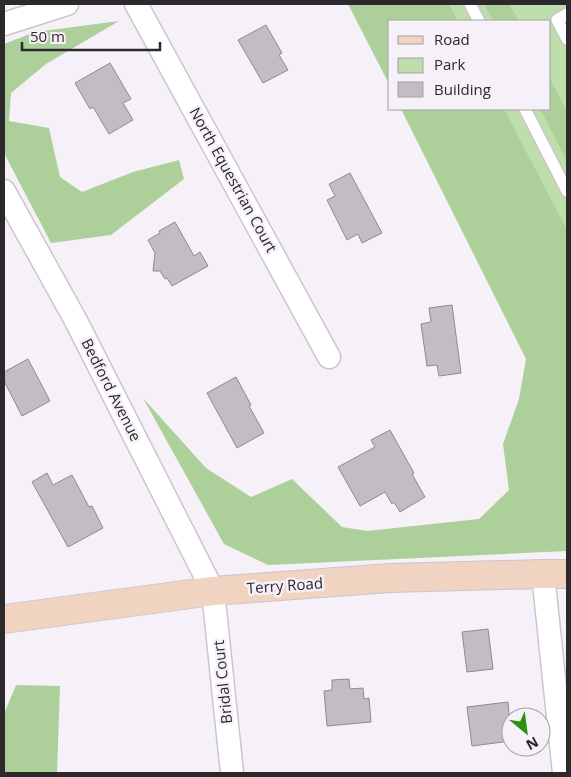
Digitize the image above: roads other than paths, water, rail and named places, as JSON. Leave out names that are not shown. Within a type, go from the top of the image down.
[{"type":"street","points":[[4,24],[67,4]]},
{"type":"street","name":"North Equestrian Court","points":[[136,4],[329,357]]},
{"type":"street","name":"Bedford Avenue","points":[[4,191],[74,319],[213,591]]},
{"type":"street","points":[[555,574],[564,773]]},
{"type":"street","name":"Terry Road","points":[[4,619],[213,591],[390,578],[555,574]]},
{"type":"street","name":"Bridal Court","points":[[213,591],[232,773]]},
{"type":"lane","points":[[470,4],[478,20]]},
{"type":"lane","points":[[567,14],[557,20],[567,39]]},
{"type":"lane","points":[[526,110],[567,191]]}]
